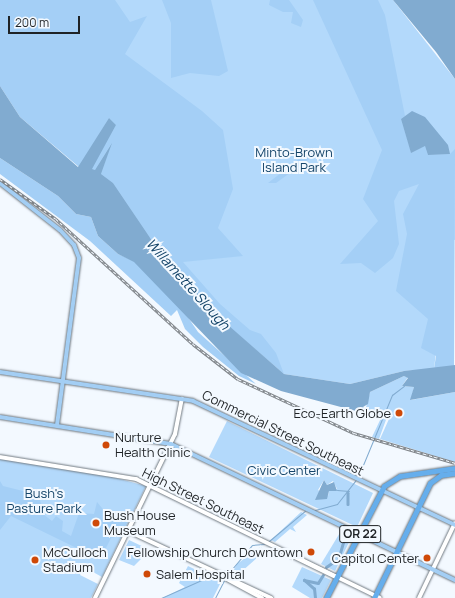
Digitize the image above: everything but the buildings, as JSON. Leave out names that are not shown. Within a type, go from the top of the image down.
[{"type":"highway","points":[[383,488],[403,476],[455,468]]},
{"type":"highway","name":"OR 22","points":[[376,597],[417,507],[432,480],[455,473]]},
{"type":"highway","name":"OR 22","points":[[326,598],[383,488]]},
{"type":"main road","points":[[0,183],[60,230],[74,245],[79,258],[57,425]]},
{"type":"main road","name":"Commercial Street Southeast","points":[[0,372],[182,399],[204,405],[365,483],[376,488],[383,488]]},
{"type":"main road","points":[[0,417],[171,444],[455,580]]},
{"type":"main road","points":[[383,488],[417,507],[455,525]]},
{"type":"street","points":[[94,598],[171,444],[182,399]]},
{"type":"street","name":"High Street Southeast","points":[[0,457],[129,477],[376,597]]},
{"type":"street","points":[[420,598],[455,525]]},
{"type":"street","points":[[128,531],[225,578],[271,598]]},
{"type":"street","points":[[230,580],[262,598]]},
{"type":"green space","name":"Minto-Brown Island Park","points":[[0,0],[393,0],[455,79],[455,240],[449,239],[434,369],[404,371],[350,384],[284,374],[0,86]]},
{"type":"green space","points":[[404,376],[408,377],[402,386],[414,387],[411,400],[455,392],[455,462],[380,439],[389,419],[387,417],[379,439],[372,437],[382,416],[365,411],[370,392]]},
{"type":"green space","name":"Civic Center","points":[[227,421],[373,493],[357,527],[209,457]],"holes":[[[324,480],[327,485],[333,481],[337,489],[329,491],[328,496],[318,490]]]},
{"type":"green space","name":"Bush's Pasture Park","points":[[0,458],[94,472],[146,486],[102,577],[84,567],[80,575],[98,584],[91,598],[0,598]]},
{"type":"green space","points":[[301,512],[307,515],[293,527],[296,532],[290,529],[275,542],[271,540]]},
{"type":"green space","points":[[341,531],[352,536],[335,571],[321,564]]},
{"type":"green space","points":[[129,540],[150,550],[134,566],[119,560]]},
{"type":"green space","points":[[260,547],[272,553],[259,556],[240,573],[242,581],[231,575],[237,564]]},
{"type":"green space","points":[[188,566],[221,582],[213,598],[163,598],[185,587],[179,583]]},
{"type":"green space","points":[[302,567],[331,580],[322,598],[310,598],[292,587]]},
{"type":"shaded area","points":[[0,0],[115,0],[130,22],[147,16],[125,54],[202,111],[223,130],[233,189],[218,228],[243,256],[183,262],[220,304],[250,330],[261,334],[276,353],[284,374],[220,319],[159,251],[113,183],[101,174],[111,144],[95,170],[91,169],[116,125],[109,118],[79,167],[20,117],[0,86]]},
{"type":"shaded area","points":[[162,0],[211,0],[228,71],[219,76],[190,73],[171,78],[171,23]]},
{"type":"shaded area","points":[[270,0],[289,0],[303,20],[301,27],[291,23],[293,12],[283,12],[269,5]]},
{"type":"shaded area","points":[[313,0],[378,0],[385,15],[405,116],[401,119],[411,152],[425,146],[428,155],[450,154],[455,149],[454,366],[434,369],[436,356],[421,348],[428,319],[396,291],[407,234],[403,214],[419,184],[399,191],[394,201],[399,244],[393,258],[375,273],[361,263],[340,264],[378,221],[363,199],[382,150]]},
{"type":"shaded area","points":[[313,148],[315,155],[276,183],[268,183]]},
{"type":"shaded area","points":[[0,158],[58,196],[76,214],[91,217],[98,236],[118,254],[134,261],[181,307],[198,332],[256,384],[239,376],[203,347],[185,329],[177,310],[171,316],[90,241],[0,174]]},
{"type":"shaded area","points":[[0,481],[3,486],[39,495],[43,514],[52,521],[56,516],[63,521],[62,531],[71,536],[79,513],[94,514],[97,502],[107,514],[127,522],[119,536],[111,538],[103,554],[97,558],[11,516],[0,530]]},
{"type":"water","points":[[393,0],[455,0],[455,79],[436,52]]},
{"type":"water","name":"Willamette Slough","points":[[0,86],[20,117],[78,167],[109,118],[116,125],[92,169],[95,170],[112,143],[101,174],[113,183],[159,251],[220,318],[284,374],[350,384],[404,371],[455,365],[455,392],[410,400],[414,387],[402,386],[408,378],[404,376],[370,392],[368,404],[363,407],[367,414],[281,391],[241,373],[134,262],[118,254],[98,236],[91,217],[76,214],[58,196],[0,158]]},
{"type":"water","points":[[412,111],[425,117],[448,145],[450,154],[428,155],[425,146],[411,153],[401,119]]},
{"type":"water","points":[[324,480],[327,485],[334,482],[337,491],[329,491],[327,499],[315,500]]},
{"type":"waterway","points":[[358,477],[392,395],[404,386]]},
{"type":"waterway","points":[[315,510],[337,504],[356,480]]},
{"type":"waterway","points":[[337,490],[349,491]]},
{"type":"waterway","points":[[348,493],[348,504]]},
{"type":"waterway","points":[[269,541],[306,510]]},
{"type":"waterway","points":[[338,560],[343,542]]},
{"type":"waterway","points":[[226,576],[252,545],[264,544]]},
{"type":"waterway","points":[[326,567],[332,563]]},
{"type":"waterway","points":[[220,572],[230,569]]},
{"type":"waterway","points":[[161,598],[215,574]]},
{"type":"waterway","points":[[315,598],[314,589],[304,580],[318,583],[323,575]]},
{"type":"waterway","points":[[215,598],[224,580]]},
{"type":"railway","points":[[0,179],[56,219],[193,344],[238,379],[354,433],[455,463]]},
{"type":"place","name":"Eco-Earth Globe","points":[[399,413]]},
{"type":"place","name":"Nurture Health Clinic","points":[[106,445]]},
{"type":"place","name":"Bush House Museum","points":[[96,523]]},
{"type":"place","name":"Fellowship Church Downtown","points":[[311,552]]},
{"type":"place","name":"Capitol Center","points":[[427,558]]},
{"type":"place","name":"McCulloch Stadium","points":[[35,560]]},
{"type":"place","name":"Salem Hospital","points":[[147,574]]}]
